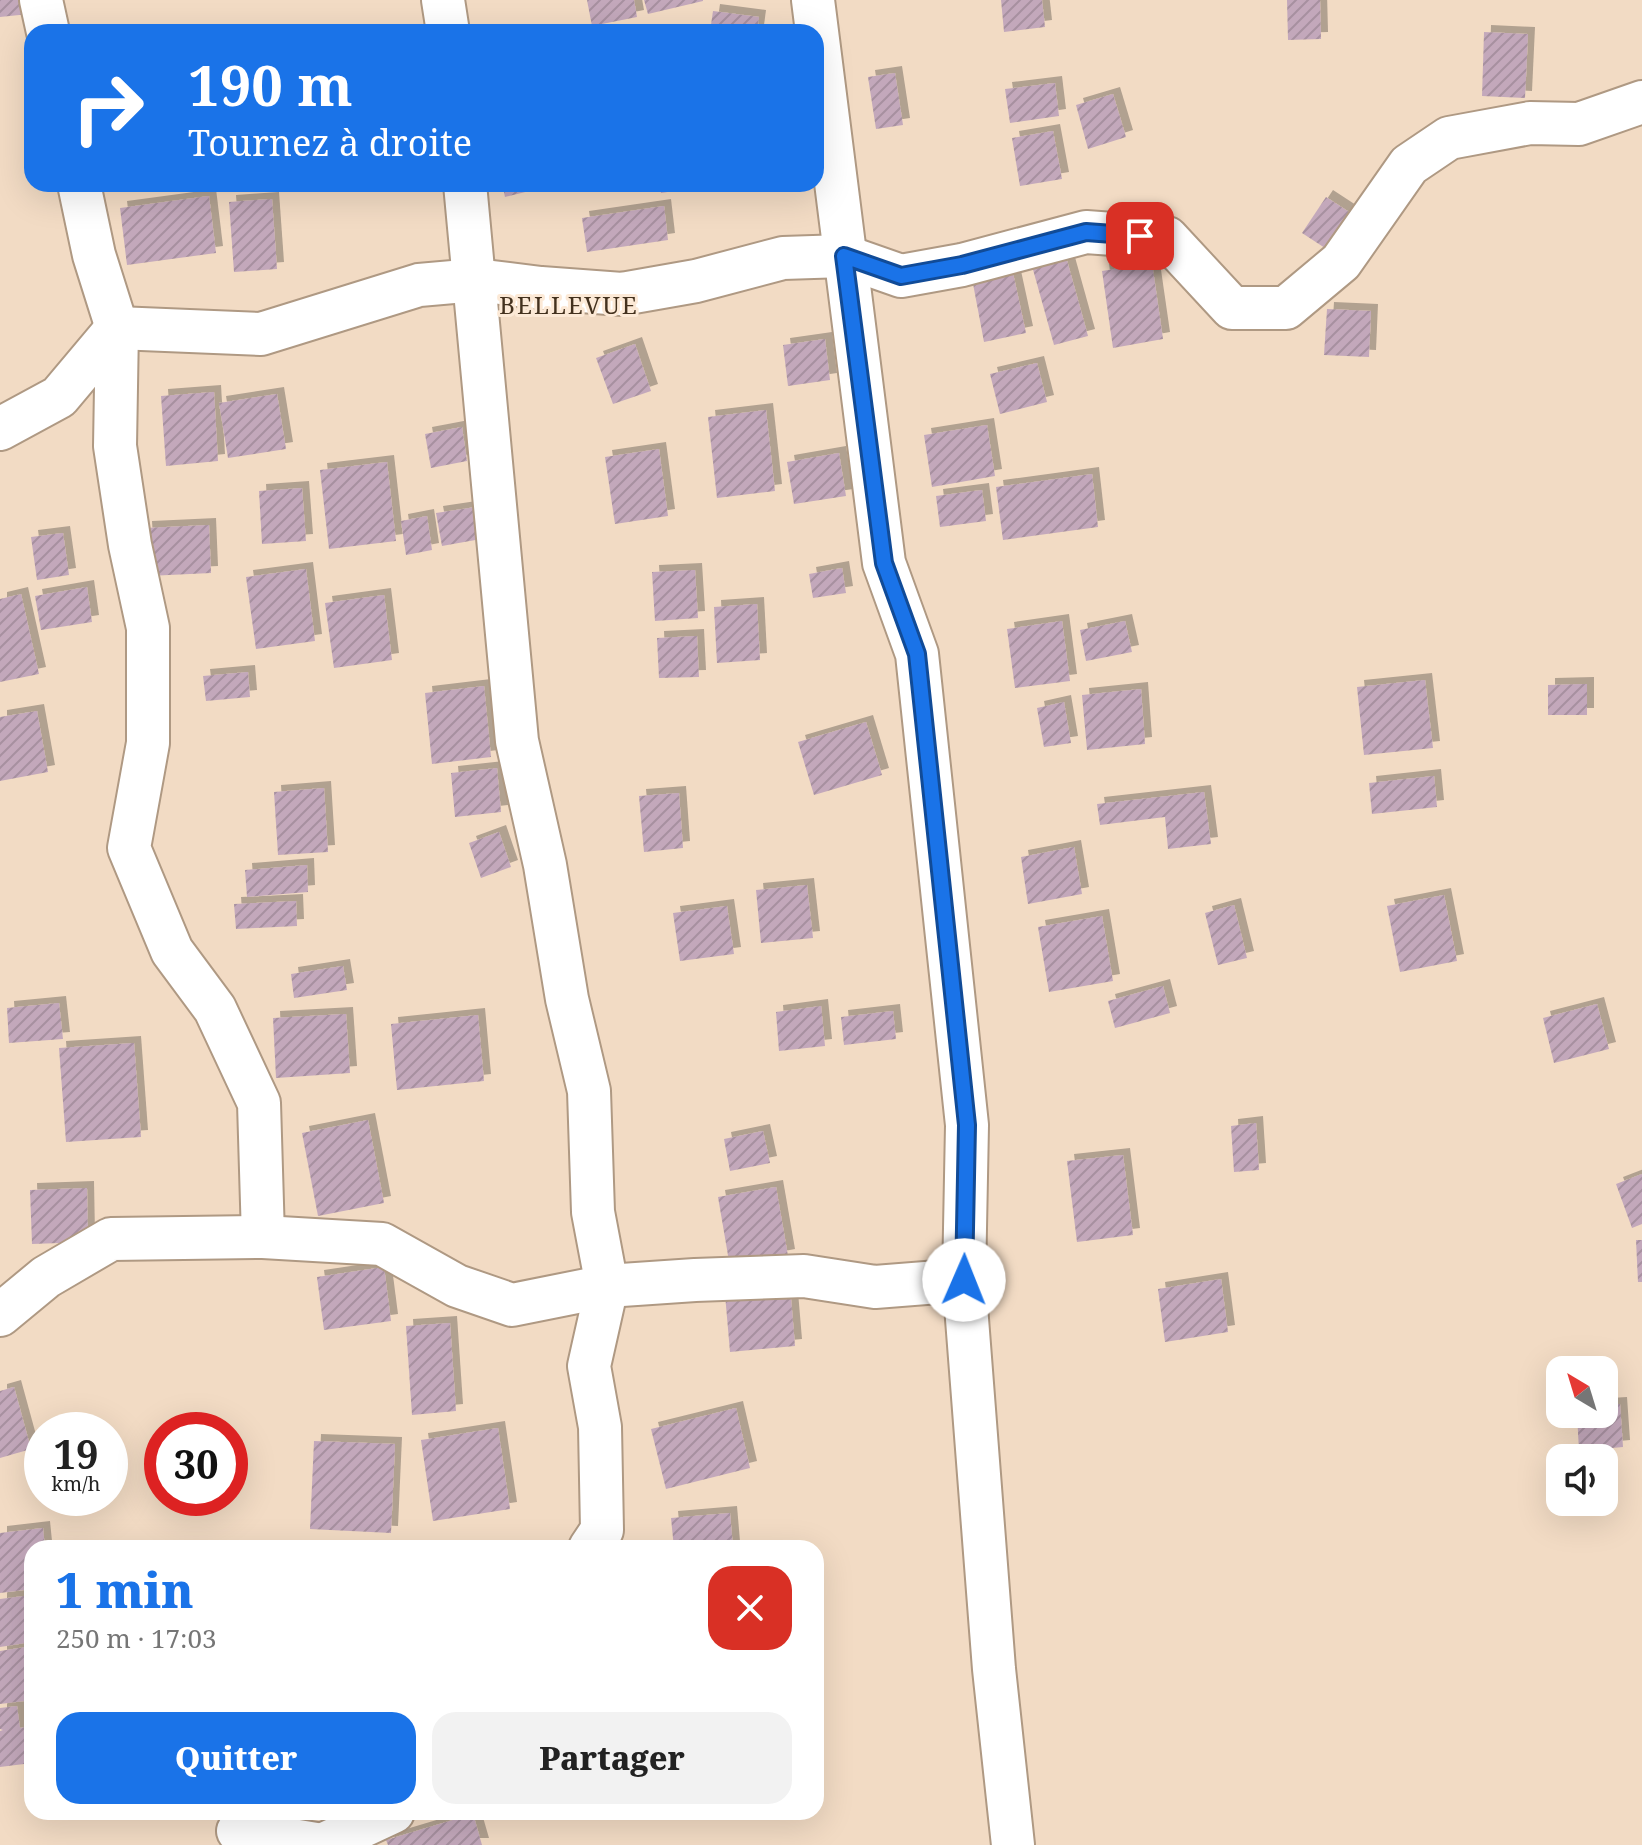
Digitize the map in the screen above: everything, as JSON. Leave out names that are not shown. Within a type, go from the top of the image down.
[{"type":"street","points":[[41,0],[46,24]]},
{"type":"street","points":[[443,0],[447,24]]},
{"type":"street","points":[[813,0],[816,24]]},
{"type":"street","points":[[824,91],[884,563],[917,654],[967,1125],[964,1280],[994,1669],[1013,1845]]},
{"type":"street","points":[[117,328],[261,334],[419,285],[476,280],[622,294],[696,281],[783,258],[844,256],[901,276],[962,265],[1086,232],[1167,238],[1232,308],[1286,308],[1341,262],[1409,165],[1449,138],[1530,123],[1579,124],[1642,102]]},
{"type":"street","points":[[81,192],[94,255],[117,328],[115,446],[130,545],[148,628],[148,743],[129,848],[172,951],[215,1009],[259,1103],[263,1237]]},
{"type":"street","points":[[466,192],[517,741],[545,865],[567,999],[589,1091],[593,1212],[607,1286],[589,1366],[600,1427],[602,1530],[595,1540]]},
{"type":"street","points":[[0,429],[59,397],[117,328]]},
{"type":"street","points":[[0,1315],[46,1277],[111,1239],[263,1237],[382,1244],[457,1286],[512,1305],[607,1286],[804,1276],[875,1287],[964,1280]]},
{"type":"street","points":[[238,1831],[322,1845],[376,1820]]},
{"type":"building","points":[[0,0],[27,0],[29,14],[0,17]]},
{"type":"building","points":[[587,0],[634,0],[637,17],[592,24]]},
{"type":"building","points":[[644,0],[703,0],[703,1],[648,14]]},
{"type":"building","points":[[1001,0],[1042,0],[1045,27],[1004,32]]},
{"type":"building","points":[[1287,0],[1320,0],[1321,39],[1288,40]]},
{"type":"building","points":[[713,11],[759,17],[758,24],[711,24]]},
{"type":"building","points":[[1484,32],[1528,34],[1525,98],[1482,96]]},
{"type":"building","points":[[895,73],[903,125],[876,129],[868,77]]},
{"type":"building","points":[[1055,83],[1059,116],[1010,123],[1005,89]]},
{"type":"building","points":[[1113,94],[1126,137],[1088,149],[1076,105]]},
{"type":"building","points":[[1053,131],[1062,179],[1020,186],[1012,138]]},
{"type":"building","points":[[504,192],[525,192],[505,197]]},
{"type":"building","points":[[209,196],[216,253],[127,265],[120,208]]},
{"type":"building","points":[[1326,197],[1349,212],[1325,248],[1302,233]]},
{"type":"building","points":[[272,199],[277,269],[234,272],[229,202]]},
{"type":"building","points":[[664,206],[668,240],[587,252],[582,218]]},
{"type":"building","points":[[1066,257],[1088,336],[1054,345],[1032,266]]},
{"type":"building","points":[[1152,263],[1163,339],[1113,348],[1102,271]]},
{"type":"building","points":[[1011,264],[1026,333],[984,342],[971,273]]},
{"type":"building","points":[[1327,309],[1371,311],[1369,357],[1324,355]]},
{"type":"building","points":[[825,339],[830,380],[788,386],[783,345]]},
{"type":"building","points":[[635,344],[651,391],[613,404],[596,358]]},
{"type":"building","points":[[1037,363],[1047,402],[1000,414],[990,374]]},
{"type":"building","points":[[214,392],[218,461],[166,466],[161,396]]},
{"type":"building","points":[[277,394],[286,449],[228,458],[219,403]]},
{"type":"building","points":[[766,410],[775,491],[717,498],[708,417]]},
{"type":"building","points":[[987,425],[995,476],[932,487],[924,435]]},
{"type":"building","points":[[462,427],[467,461],[431,468],[425,434]]},
{"type":"building","points":[[659,449],[668,516],[615,524],[605,457]]},
{"type":"building","points":[[839,453],[846,496],[794,504],[787,462]]},
{"type":"building","points":[[387,462],[396,541],[329,549],[320,470]]},
{"type":"building","points":[[1092,474],[1098,527],[1003,540],[996,487]]},
{"type":"building","points":[[302,488],[306,541],[262,544],[259,491]]},
{"type":"building","points":[[982,490],[986,521],[940,527],[936,496]]},
{"type":"building","points":[[476,507],[481,539],[442,546],[436,513]]},
{"type":"building","points":[[427,516],[432,550],[406,555],[401,521]]},
{"type":"building","points":[[209,525],[211,573],[148,576],[145,528]]},
{"type":"building","points":[[63,533],[69,575],[37,580],[31,537]]},
{"type":"building","points":[[842,568],[846,593],[813,598],[809,574]]},
{"type":"building","points":[[306,569],[315,641],[256,649],[246,577]]},
{"type":"building","points":[[695,570],[698,618],[655,621],[652,572]]},
{"type":"building","points":[[87,587],[92,622],[41,630],[35,596]]},
{"type":"building","points":[[21,594],[39,674],[0,682],[0,599]]},
{"type":"building","points":[[384,595],[392,660],[334,668],[325,603]]},
{"type":"building","points":[[757,604],[760,660],[717,663],[714,607]]},
{"type":"building","points":[[1062,621],[1070,681],[1015,688],[1007,629]]},
{"type":"building","points":[[1125,621],[1132,652],[1086,661],[1080,630]]},
{"type":"building","points":[[697,636],[699,677],[659,678],[657,638]]},
{"type":"building","points":[[248,672],[250,697],[206,701],[203,676]]},
{"type":"building","points":[[1425,680],[1433,748],[1364,755],[1357,687]]},
{"type":"building","points":[[1587,684],[1587,715],[1548,715],[1548,685]]},
{"type":"building","points":[[484,686],[491,757],[432,764],[425,693]]},
{"type":"building","points":[[1141,689],[1145,744],[1087,750],[1082,695]]},
{"type":"building","points":[[1064,702],[1071,743],[1044,747],[1037,708]]},
{"type":"building","points":[[37,711],[48,772],[0,781],[0,717]]},
{"type":"building","points":[[866,722],[882,775],[814,795],[798,742]]},
{"type":"building","points":[[497,768],[501,812],[455,817],[451,773]]},
{"type":"building","points":[[1434,776],[1437,807],[1372,814],[1369,783]]},
{"type":"building","points":[[324,788],[328,852],[278,855],[274,792]]},
{"type":"building","points":[[1204,792],[1211,844],[1168,849],[1165,817],[1100,825],[1097,804]]},
{"type":"building","points":[[679,793],[683,848],[644,852],[639,796]]},
{"type":"building","points":[[499,832],[511,867],[481,878],[469,843]]},
{"type":"building","points":[[1074,847],[1082,894],[1028,904],[1021,857]]},
{"type":"building","points":[[307,865],[308,892],[247,897],[245,870]]},
{"type":"building","points":[[807,885],[813,938],[761,943],[756,890]]},
{"type":"building","points":[[1444,895],[1457,961],[1400,972],[1387,906]]},
{"type":"building","points":[[296,901],[297,926],[236,929],[234,904]]},
{"type":"building","points":[[1234,905],[1247,958],[1218,965],[1205,913]]},
{"type":"building","points":[[727,906],[734,954],[680,961],[673,913]]},
{"type":"building","points":[[1102,916],[1113,981],[1049,992],[1038,927]]},
{"type":"building","points":[[343,966],[347,990],[294,998],[291,974]]},
{"type":"building","points":[[1163,986],[1170,1013],[1115,1028],[1108,1001]]},
{"type":"building","points":[[59,1003],[63,1039],[9,1043],[7,1008]]},
{"type":"building","points":[[1597,1004],[1609,1049],[1554,1063],[1543,1018]]},
{"type":"building","points":[[821,1006],[825,1046],[779,1051],[776,1012]]},
{"type":"building","points":[[893,1011],[896,1039],[844,1045],[841,1017]]},
{"type":"building","points":[[346,1014],[350,1073],[276,1078],[273,1018]]},
{"type":"building","points":[[478,1015],[484,1081],[397,1090],[391,1024]]},
{"type":"building","points":[[134,1043],[141,1137],[66,1142],[59,1048]]},
{"type":"building","points":[[368,1120],[384,1203],[318,1216],[302,1133]]},
{"type":"building","points":[[1256,1123],[1259,1170],[1234,1172],[1231,1126]]},
{"type":"building","points":[[763,1131],[770,1163],[730,1171],[724,1139]]},
{"type":"building","points":[[1123,1155],[1133,1235],[1077,1242],[1067,1161]]},
{"type":"building","points":[[1642,1174],[1642,1224],[1632,1228],[1616,1184]]},
{"type":"building","points":[[776,1187],[788,1256],[730,1267],[718,1197]]},
{"type":"building","points":[[87,1188],[88,1242],[32,1244],[30,1190]]},
{"type":"building","points":[[1636,1240],[1642,1240],[1642,1282],[1638,1282]]},
{"type":"building","points":[[384,1267],[391,1321],[324,1330],[317,1277]]},
{"type":"building","points":[[1221,1279],[1228,1332],[1165,1342],[1158,1289]]},
{"type":"building","points":[[790,1287],[795,1346],[730,1352],[725,1294]]},
{"type":"building","points":[[450,1323],[456,1411],[412,1415],[406,1326]]},
{"type":"building","points":[[14,1387],[24,1423],[24,1451],[0,1458],[0,1391]]},
{"type":"building","points":[[1618,1404],[1623,1447],[1618,1447],[1618,1444],[1579,1444],[1578,1428],[1618,1428]]},
{"type":"building","points":[[736,1408],[750,1468],[666,1489],[651,1429]]},
{"type":"building","points":[[498,1428],[510,1509],[433,1521],[421,1440]]},
{"type":"building","points":[[314,1441],[395,1444],[391,1533],[310,1529]]},
{"type":"building","points":[[730,1513],[732,1540],[673,1540],[671,1518]]},
{"type":"building","points":[[43,1528],[44,1540],[24,1540],[24,1590],[0,1593],[0,1533]]},
{"type":"building","points":[[24,1596],[24,1643],[0,1647],[0,1599]]},
{"type":"building","points":[[24,1647],[24,1701],[0,1704],[0,1651]]},
{"type":"building","points":[[17,1706],[20,1728],[24,1727],[24,1764],[0,1767],[0,1731],[3,1730],[0,1729],[0,1708]]},
{"type":"building","points":[[453,1820],[475,1820],[482,1845],[388,1845],[386,1840]]},
{"type":"district","name":"BELLEVUE","points":[[569,306]]},
{"type":"route","points":[[964,1280],[967,1125],[917,654],[884,563],[844,256],[901,276],[962,265],[1086,232],[1140,236]]}]
